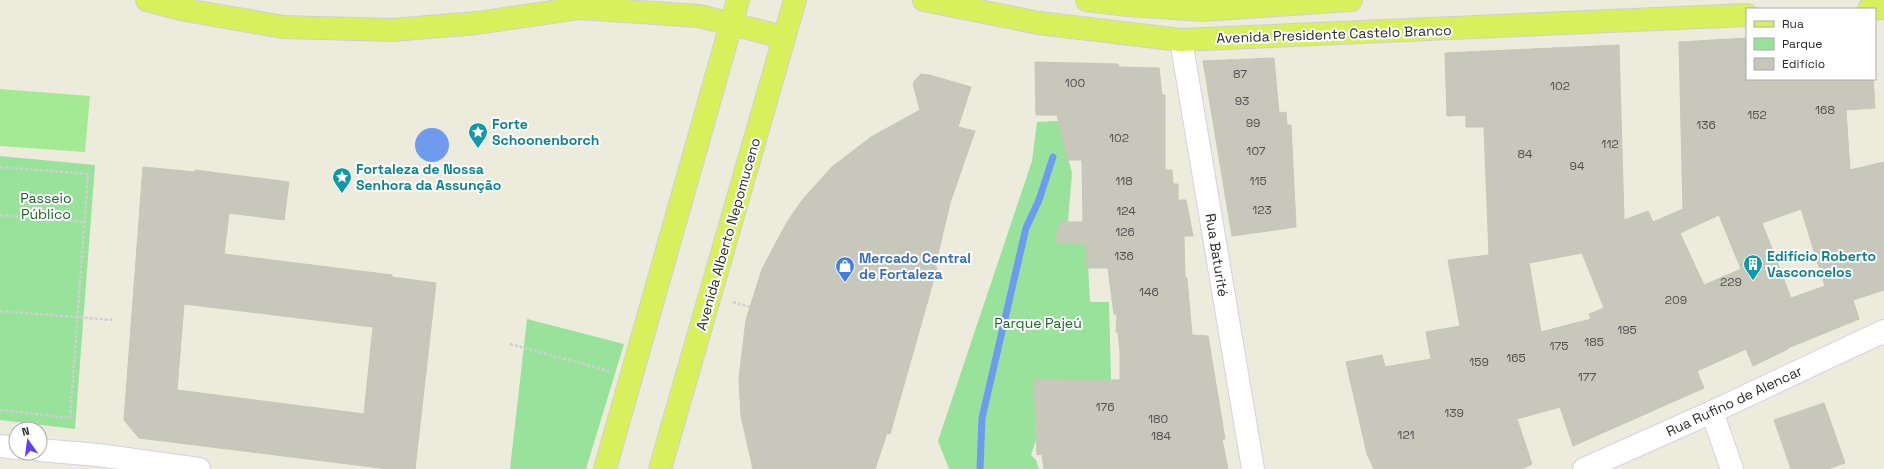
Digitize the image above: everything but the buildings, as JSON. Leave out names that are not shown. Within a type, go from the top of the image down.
[{"type":"main road","points":[[147,0],[180,9],[283,27],[392,30],[477,23],[580,8],[699,16],[784,37]]},
{"type":"main road","points":[[605,469],[738,0]]},
{"type":"main road","name":"Avenida Alberto Nepomuceno","points":[[660,469],[795,0]]},
{"type":"main road","name":"Avenida Presidente Castelo Branco","points":[[924,0],[1032,21],[1181,40],[1746,15]]},
{"type":"main road","name":"Avenida Presidente Castelo Branco","points":[[1087,0],[1128,5],[1203,10],[1352,0]]},
{"type":"street","name":"Rua Baturité","points":[[1181,40],[1253,469]]},
{"type":"street","name":"Rua Rufino de Alencar","points":[[1584,469],[1712,412],[1884,331]]},
{"type":"street","points":[[1712,412],[1732,469]]},
{"type":"street","points":[[48,452],[97,462],[199,469]]},
{"type":"path","points":[[0,167],[88,174],[70,418],[0,410]]},
{"type":"path","points":[[0,215],[84,222]]},
{"type":"path","points":[[732,301],[750,307]]},
{"type":"path","points":[[0,311],[112,320]]},
{"type":"path","points":[[510,344],[600,368]]},
{"type":"green space","points":[[0,89],[90,96],[85,152],[0,146]]},
{"type":"green space","name":"Parque Pajeú","points":[[1058,121],[1072,173],[1068,222],[1060,223],[1055,243],[1087,244],[1090,302],[1109,302],[1111,380],[1034,379],[1036,440],[1031,455],[1036,460],[1039,469],[949,469],[938,441],[1032,161],[1037,122]]},
{"type":"green space","name":"Passeio Público","points":[[0,156],[95,165],[75,429],[48,426],[48,421],[0,420]]},
{"type":"green space","points":[[527,319],[624,344],[586,469],[510,469]]},
{"type":"water","points":[[429,128],[435,128],[444,133],[448,139],[448,151],[444,157],[435,162],[429,162],[420,157],[415,148],[415,142],[420,133]]},
{"type":"waterway","points":[[980,469],[982,418],[1026,228],[1039,200],[1053,157]]},
{"type":"place","name":"Forte Schoonenborch","points":[[478,149]]},
{"type":"place","name":"Fortaleza de Nossa Senhora da Assunção","points":[[342,194]]},
{"type":"place","name":"Edifício Roberto Vasconcelos","points":[[1753,281]]},
{"type":"place","name":"Mercado Central de Fortaleza","points":[[845,283]]}]
